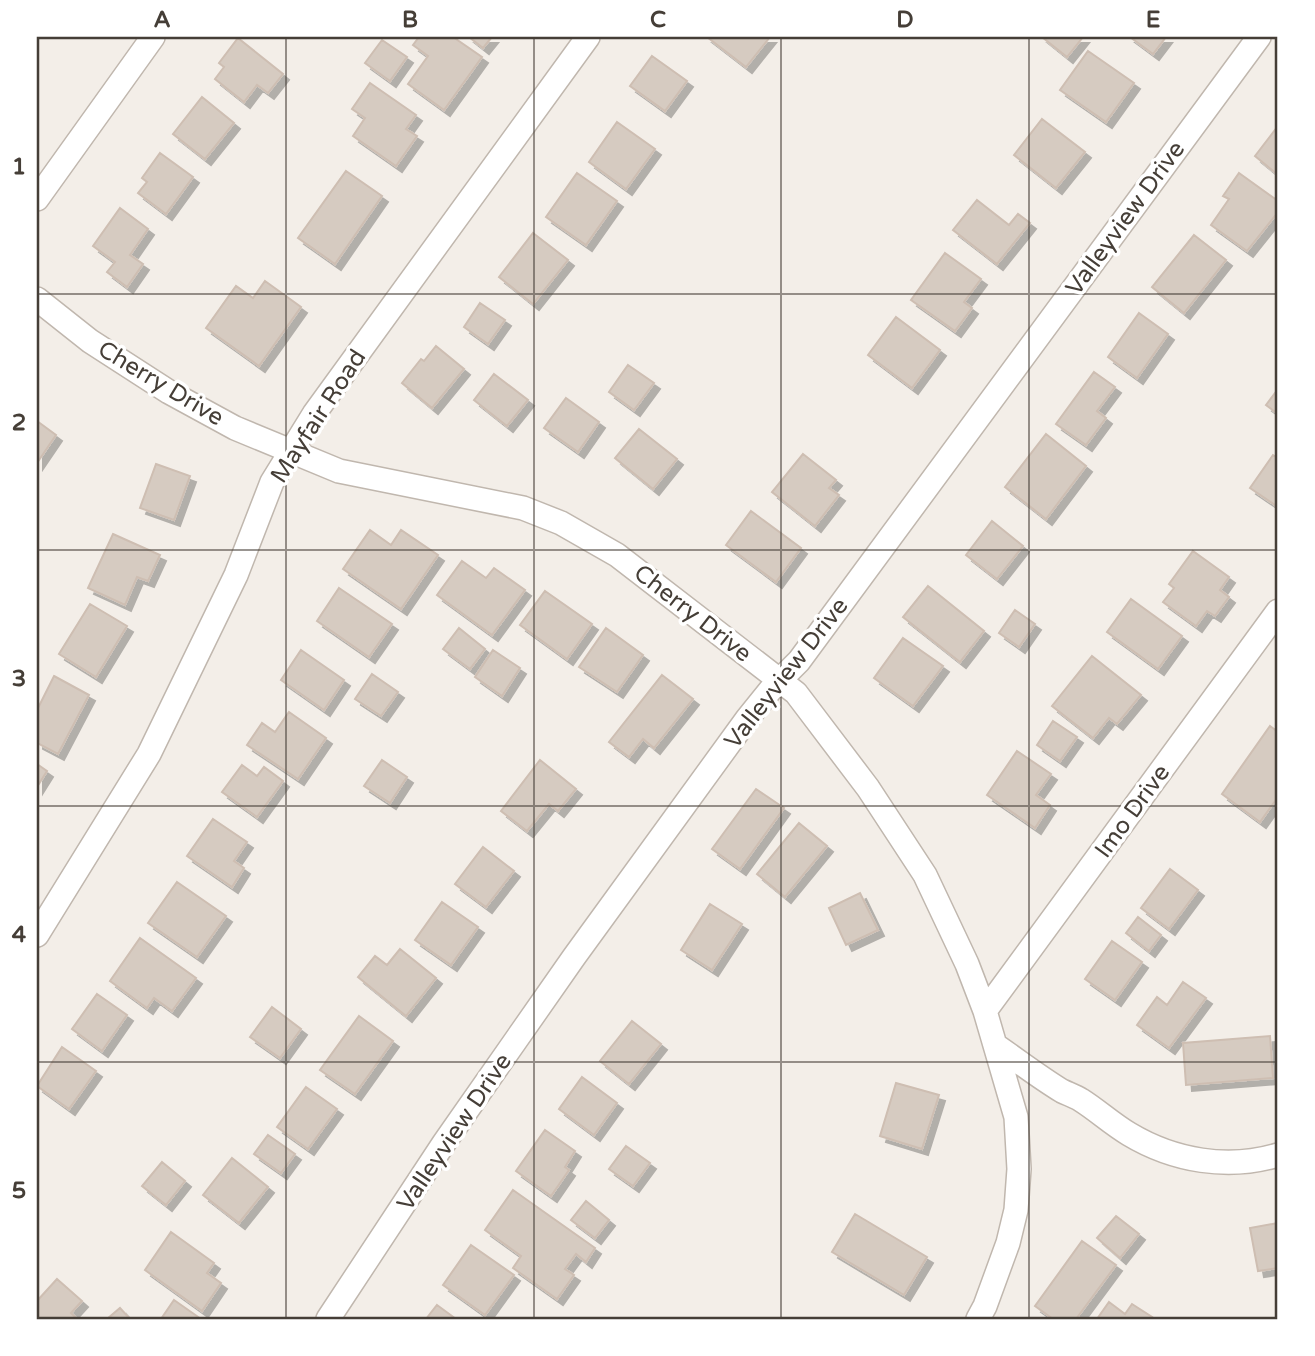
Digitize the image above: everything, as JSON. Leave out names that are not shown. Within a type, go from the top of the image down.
[{"type":"street","points":[[37,199],[153,37]]},
{"type":"street","name":"Mayfair Road","points":[[37,935],[149,754],[236,575],[272,482],[290,451],[314,414],[588,37]]},
{"type":"street","name":"Valleyview Drive","points":[[328,1319],[444,1143],[574,957],[747,719],[807,650],[1259,37]]},
{"type":"street","name":"Cherry Drive","points":[[37,299],[90,341],[169,392],[235,428],[339,471],[523,508],[561,523],[617,555],[796,693],[868,788],[925,875],[967,964],[985,1011],[1016,1117],[1019,1169],[1016,1210],[1008,1244],[978,1319]]},
{"type":"street","name":"Imo Drive","points":[[985,1011],[1278,611]]},
{"type":"street","points":[[995,1045],[1063,1092],[1079,1098],[1128,1134],[1160,1150],[1218,1163],[1257,1161],[1278,1155]]},
{"type":"building","points":[[419,37],[453,37],[482,57],[444,110],[408,84],[428,56],[413,45]]},
{"type":"building","points":[[469,37],[492,37],[483,48]]},
{"type":"building","points":[[707,37],[770,37],[746,67]]},
{"type":"building","points":[[1042,37],[1083,37],[1067,57]]},
{"type":"building","points":[[1130,37],[1166,37],[1153,54]]},
{"type":"building","points":[[238,38],[283,74],[268,93],[257,85],[244,102],[215,79],[224,67],[219,63]]},
{"type":"building","points":[[382,40],[407,57],[390,81],[365,63]]},
{"type":"building","points":[[1088,51],[1134,83],[1106,122],[1060,90]]},
{"type":"building","points":[[652,56],[687,81],[665,111],[630,86]]},
{"type":"building","points":[[370,83],[416,115],[406,129],[417,136],[396,166],[353,136],[365,118],[352,109]]},
{"type":"building","points":[[202,97],[234,123],[205,159],[173,134]]},
{"type":"building","points":[[1042,119],[1085,152],[1056,188],[1014,155]]},
{"type":"building","points":[[617,122],[655,149],[626,189],[589,162]]},
{"type":"building","points":[[1278,126],[1278,175],[1255,156]]},
{"type":"building","points":[[160,153],[193,177],[166,214],[138,193],[147,182],[142,178]]},
{"type":"building","points":[[346,171],[382,196],[335,264],[298,238]]},
{"type":"building","points":[[577,173],[617,201],[586,245],[546,217]]},
{"type":"building","points":[[1239,173],[1278,201],[1278,212],[1247,251],[1211,225],[1229,199],[1223,196]]},
{"type":"building","points":[[977,200],[1009,225],[1018,214],[1030,223],[997,264],[953,230]]},
{"type":"building","points":[[120,208],[148,229],[130,255],[143,264],[127,287],[107,272],[115,262],[93,246]]},
{"type":"building","points":[[533,233],[568,260],[533,304],[499,277]]},
{"type":"building","points":[[1194,235],[1226,260],[1184,313],[1152,287]]},
{"type":"building","points":[[945,253],[981,279],[964,302],[972,308],[955,331],[911,300]]},
{"type":"building","points":[[265,281],[301,307],[259,366],[206,328],[236,286],[253,298]]},
{"type":"building","points":[[480,303],[505,320],[488,344],[464,327]]},
{"type":"building","points":[[1139,313],[1168,334],[1137,378],[1108,357]]},
{"type":"building","points":[[896,317],[940,350],[912,388],[868,355]]},
{"type":"building","points":[[436,346],[464,369],[432,408],[402,383],[421,359],[424,361]]},
{"type":"building","points":[[628,365],[654,383],[634,410],[609,392]]},
{"type":"building","points":[[1094,372],[1115,387],[1097,411],[1106,418],[1086,445],[1056,424]]},
{"type":"building","points":[[494,374],[528,400],[507,426],[474,400]]},
{"type":"building","points":[[1278,389],[1278,414],[1266,405]]},
{"type":"building","points":[[566,398],[599,422],[578,452],[544,428]]},
{"type":"building","points":[[37,421],[56,435],[37,463]]},
{"type":"building","points":[[639,429],[677,459],[653,489],[615,458]]},
{"type":"building","points":[[1046,434],[1086,466],[1046,519],[1005,487]]},
{"type":"building","points":[[803,454],[836,480],[829,488],[839,495],[815,526],[772,492]]},
{"type":"building","points":[[1273,455],[1278,458],[1278,507],[1250,488]]},
{"type":"building","points":[[156,464],[190,476],[174,520],[140,508]]},
{"type":"building","points":[[751,511],[801,548],[776,582],[726,545]]},
{"type":"building","points":[[992,521],[1023,546],[997,579],[966,555]]},
{"type":"building","points":[[370,530],[391,545],[401,530],[438,555],[401,609],[343,569]]},
{"type":"building","points":[[113,534],[160,555],[148,581],[137,577],[125,605],[88,588]]},
{"type":"building","points":[[1193,551],[1229,577],[1220,590],[1229,597],[1215,616],[1207,611],[1196,626],[1163,602],[1174,588],[1169,584]]},
{"type":"building","points":[[462,561],[486,578],[494,568],[525,590],[492,635],[437,595]]},
{"type":"building","points":[[928,586],[984,631],[960,662],[903,617]]},
{"type":"building","points":[[339,588],[392,624],[369,657],[317,621]]},
{"type":"building","points":[[545,591],[592,624],[567,659],[520,625]]},
{"type":"building","points":[[1131,599],[1182,636],[1158,669],[1107,632]]},
{"type":"building","points":[[90,604],[127,626],[96,677],[59,654]]},
{"type":"building","points":[[1015,610],[1035,624],[1019,647],[999,633]]},
{"type":"building","points":[[459,628],[485,649],[470,669],[443,649]]},
{"type":"building","points":[[606,628],[643,655],[617,692],[579,667]]},
{"type":"building","points":[[903,638],[943,666],[913,706],[874,678]]},
{"type":"building","points":[[301,650],[344,680],[324,710],[281,680]]},
{"type":"building","points":[[493,650],[520,668],[502,696],[475,677]]},
{"type":"building","points":[[1092,656],[1141,695],[1117,724],[1109,718],[1093,738],[1052,706]]},
{"type":"building","points":[[372,674],[398,692],[381,716],[355,699]]},
{"type":"building","points":[[662,675],[693,699],[654,748],[643,739],[629,757],[609,742]]},
{"type":"building","points":[[54,676],[89,695],[58,754],[37,743],[37,710]]},
{"type":"building","points":[[289,712],[326,738],[298,779],[247,745],[262,723],[275,732]]},
{"type":"building","points":[[1053,721],[1077,737],[1060,761],[1037,745]]},
{"type":"building","points":[[1270,726],[1278,732],[1278,797],[1260,822],[1222,794]]},
{"type":"building","points":[[1017,751],[1051,774],[1036,795],[1050,805],[1035,828],[987,795]]},
{"type":"building","points":[[382,760],[407,777],[390,803],[364,786]]},
{"type":"building","points":[[540,760],[576,789],[558,811],[549,804],[527,831],[501,811]]},
{"type":"building","points":[[37,764],[47,771],[37,787]]},
{"type":"building","points":[[242,765],[257,776],[264,767],[283,781],[257,817],[222,792]]},
{"type":"building","points":[[756,789],[784,808],[740,869],[712,849]]},
{"type":"building","points":[[213,819],[247,842],[234,861],[244,868],[232,887],[187,856]]},
{"type":"building","points":[[799,823],[827,846],[785,897],[757,874]]},
{"type":"building","points":[[483,847],[514,871],[486,907],[455,884]]},
{"type":"building","points":[[1170,869],[1198,890],[1169,929],[1141,908]]},
{"type":"building","points":[[177,882],[226,916],[197,957],[148,923]]},
{"type":"building","points":[[860,893],[878,930],[846,945],[829,908]]},
{"type":"building","points":[[442,902],[478,927],[451,965],[415,940]]},
{"type":"building","points":[[710,904],[742,924],[712,970],[681,950]]},
{"type":"building","points":[[1138,917],[1161,935],[1149,951],[1126,933]]},
{"type":"building","points":[[140,938],[196,978],[172,1011],[154,998],[147,1008],[110,981]]},
{"type":"building","points":[[1112,941],[1142,962],[1115,1000],[1085,979]]},
{"type":"building","points":[[400,949],[436,978],[406,1016],[358,977],[375,956],[387,965]]},
{"type":"building","points":[[1183,982],[1206,998],[1169,1048],[1137,1025],[1157,997],[1167,1005]]},
{"type":"building","points":[[97,994],[127,1015],[102,1051],[72,1029]]},
{"type":"building","points":[[272,1007],[301,1029],[280,1058],[250,1037]]},
{"type":"building","points":[[359,1016],[393,1041],[355,1094],[320,1070]]},
{"type":"building","points":[[632,1021],[661,1044],[629,1084],[600,1061]]},
{"type":"building","points":[[1270,1036],[1273,1078],[1186,1085],[1183,1043]]},
{"type":"building","points":[[62,1047],[96,1071],[69,1109],[37,1086]]},
{"type":"building","points":[[582,1077],[617,1103],[594,1135],[559,1109]]},
{"type":"building","points":[[896,1083],[939,1095],[922,1149],[880,1136]]},
{"type":"building","points":[[306,1087],[337,1109],[308,1149],[277,1127]]},
{"type":"building","points":[[545,1130],[575,1151],[565,1167],[569,1170],[551,1196],[516,1171]]},
{"type":"building","points":[[268,1135],[295,1154],[281,1173],[254,1154]]},
{"type":"building","points":[[626,1146],[650,1163],[633,1186],[609,1169]]},
{"type":"building","points":[[232,1158],[268,1187],[239,1223],[203,1195]]},
{"type":"building","points":[[162,1162],[185,1181],[166,1205],[142,1186]]},
{"type":"building","points":[[513,1190],[595,1248],[586,1262],[576,1254],[565,1269],[574,1275],[557,1299],[513,1268],[521,1256],[485,1230]]},
{"type":"building","points":[[586,1201],[609,1220],[595,1238],[571,1220]]},
{"type":"building","points":[[855,1214],[927,1257],[904,1295],[832,1252]]},
{"type":"building","points":[[1116,1216],[1139,1234],[1120,1258],[1097,1238]]},
{"type":"building","points":[[1278,1223],[1278,1268],[1258,1271],[1250,1228]]},
{"type":"building","points":[[171,1232],[214,1263],[207,1273],[221,1283],[202,1311],[145,1270]]},
{"type":"building","points":[[1082,1241],[1116,1265],[1076,1319],[1053,1319],[1035,1306]]},
{"type":"building","points":[[471,1245],[514,1275],[485,1315],[443,1285]]},
{"type":"building","points":[[57,1279],[82,1301],[71,1313],[77,1319],[37,1319],[37,1301]]},
{"type":"building","points":[[174,1300],[201,1319],[161,1319]]},
{"type":"building","points":[[1109,1302],[1125,1314],[1132,1304],[1152,1317],[1097,1319]]},
{"type":"building","points":[[437,1305],[456,1319],[426,1319]]},
{"type":"building","points":[[120,1308],[130,1319],[107,1319]]}]
